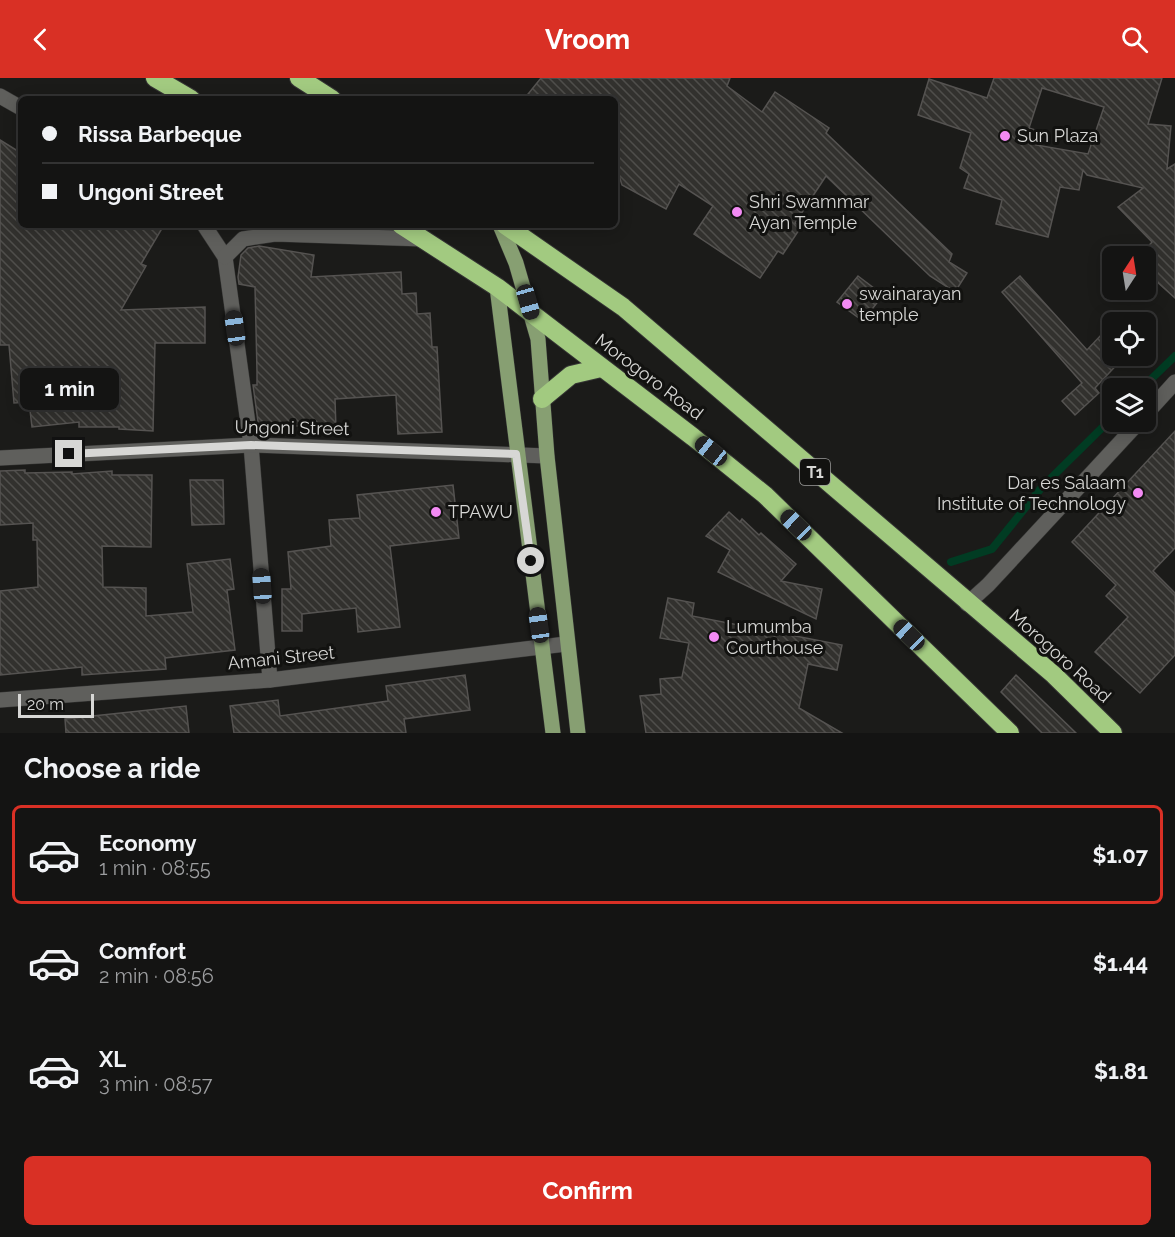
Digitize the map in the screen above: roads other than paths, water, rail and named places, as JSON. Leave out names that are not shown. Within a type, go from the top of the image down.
[{"type":"highway","points":[[155,78],[186,96]]},
{"type":"highway","points":[[299,78],[327,96]]},
{"type":"highway","name":"Morogoro Road","points":[[406,228],[497,287],[693,436],[765,495],[1010,733]]},
{"type":"highway","name":"Morogoro Road","points":[[507,228],[623,307],[968,604],[1054,675],[1113,733]]},
{"type":"highway","points":[[542,399],[571,375],[601,368]]},
{"type":"main road","points":[[504,228],[538,339],[546,456],[578,733]]},
{"type":"main road","points":[[497,287],[516,454],[553,733]]},
{"type":"street","points":[[0,96],[18,106]]},
{"type":"street","points":[[206,228],[225,258],[251,445],[270,680]]},
{"type":"street","points":[[225,258],[243,239],[275,234],[423,239]]},
{"type":"street","points":[[1156,403],[1175,382]]},
{"type":"street","points":[[968,604],[1130,432]]},
{"type":"street","name":"Ungoni Street","points":[[0,458],[251,445],[546,456]]},
{"type":"street","name":"Amani Street","points":[[0,700],[270,680],[566,644]]},
{"type":"waterway","points":[[1152,378],[1175,356]]},
{"type":"waterway","points":[[951,562],[992,549],[1042,487],[1102,428]]},
{"type":"place","name":"Sun Plaza","points":[[1005,136]]},
{"type":"place","name":"Shri Swammar Ayan Temple","points":[[737,212]]},
{"type":"place","name":"swainarayan temple","points":[[847,304]]},
{"type":"place","name":"Dar es Salaam Institute of Technology","points":[[1138,493]]},
{"type":"place","name":"TPAWU","points":[[436,512]]},
{"type":"place","name":"Lumumba Courthouse","points":[[714,637]]}]
